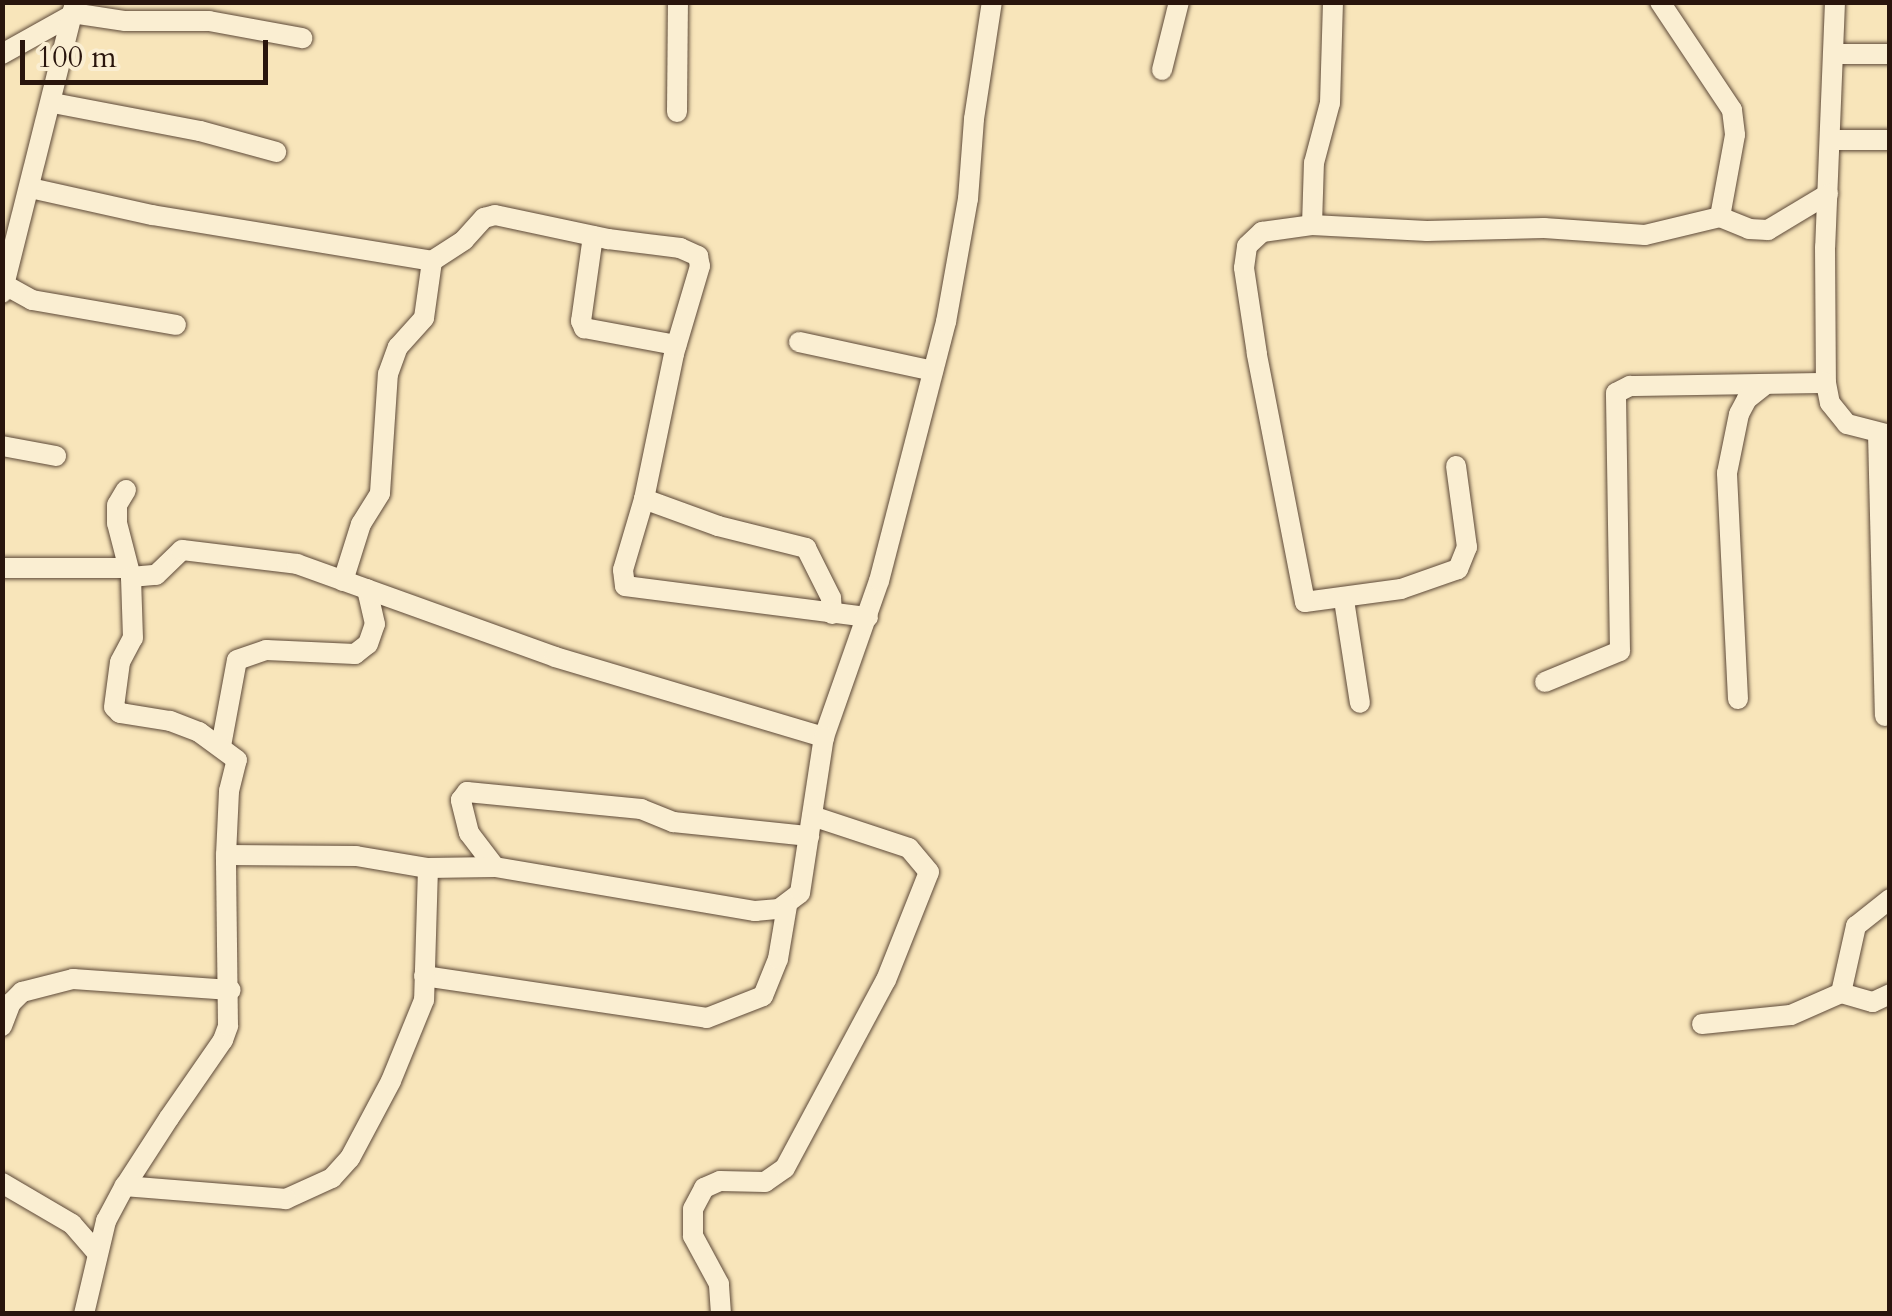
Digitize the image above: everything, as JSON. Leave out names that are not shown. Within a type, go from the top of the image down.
[{"type":"street","points":[[677,112],[678,2]]},
{"type":"street","points":[[424,976],[707,1018],[764,996],[778,959],[787,906],[800,893],[824,737],[868,617],[959,257],[992,2]]},
{"type":"street","points":[[1162,70],[1179,2]]},
{"type":"street","points":[[1312,225],[1314,163],[1330,103],[1334,2]]},
{"type":"street","points":[[1660,2],[1732,110],[1735,135],[1720,217]]},
{"type":"street","points":[[1835,2],[1826,384],[1838,414],[1856,428],[1884,434],[1885,716]]},
{"type":"street","points":[[74,8],[4,289],[32,300],[176,325]]},
{"type":"street","points":[[2,54],[74,8],[137,22],[209,20],[302,38]]},
{"type":"street","points":[[1835,54],[1890,54]]},
{"type":"street","points":[[53,102],[200,131],[276,152]]},
{"type":"street","points":[[1831,140],[1890,140]]},
{"type":"street","points":[[30,188],[152,214],[432,260],[464,240],[488,215],[668,246],[698,256],[700,266],[676,345],[644,500],[623,570],[625,586],[868,617]]},
{"type":"street","points":[[1456,466],[1467,547],[1464,562],[1434,580],[1344,600],[1312,604],[1303,600],[1244,268],[1247,246],[1262,232],[1312,225],[1644,234],[1720,217],[1749,229],[1768,230],[1828,194]]},
{"type":"street","points":[[593,236],[581,321],[584,328],[676,345]]},
{"type":"street","points":[[343,581],[357,534],[380,493],[388,374],[398,348],[424,318],[432,260]]},
{"type":"street","points":[[799,342],[932,371]]},
{"type":"street","points":[[1738,699],[1726,473],[1739,414],[1747,398],[1766,384]]},
{"type":"street","points":[[1544,682],[1620,651],[1616,393],[1630,386],[1826,384]]},
{"type":"street","points":[[2,446],[56,456]]},
{"type":"street","points":[[84,1314],[106,1220],[223,1040],[231,990],[226,854],[230,780],[239,766],[235,756],[170,721],[120,713],[114,707],[118,672],[132,638],[130,573],[116,510],[126,490]]},
{"type":"street","points":[[644,500],[718,526],[806,548],[831,598],[832,614]]},
{"type":"street","points":[[2,568],[156,575],[182,550],[297,564],[555,658],[824,737]]},
{"type":"street","points":[[220,746],[237,660],[266,650],[355,654],[368,644],[374,624],[366,588]]},
{"type":"street","points":[[1344,600],[1360,703]]},
{"type":"street","points":[[495,867],[469,834],[461,800],[467,792],[641,808],[673,822],[810,826],[909,848],[930,872],[886,980],[785,1168],[765,1182],[720,1181],[704,1188],[693,1209],[693,1236],[719,1284],[721,1314]]},
{"type":"street","points":[[226,854],[356,856],[428,868],[495,867],[755,910],[787,906]]},
{"type":"street","points":[[125,1186],[286,1199],[332,1178],[350,1158],[420,1014],[428,868]]},
{"type":"street","points":[[1840,993],[1856,926],[1890,899]]},
{"type":"street","points":[[2,1026],[11,1003],[22,992],[72,979],[231,990]]},
{"type":"street","points":[[1702,1024],[1791,1015],[1840,993],[1872,1002],[1890,994]]},
{"type":"street","points":[[2,1183],[72,1224],[97,1252]]}]
